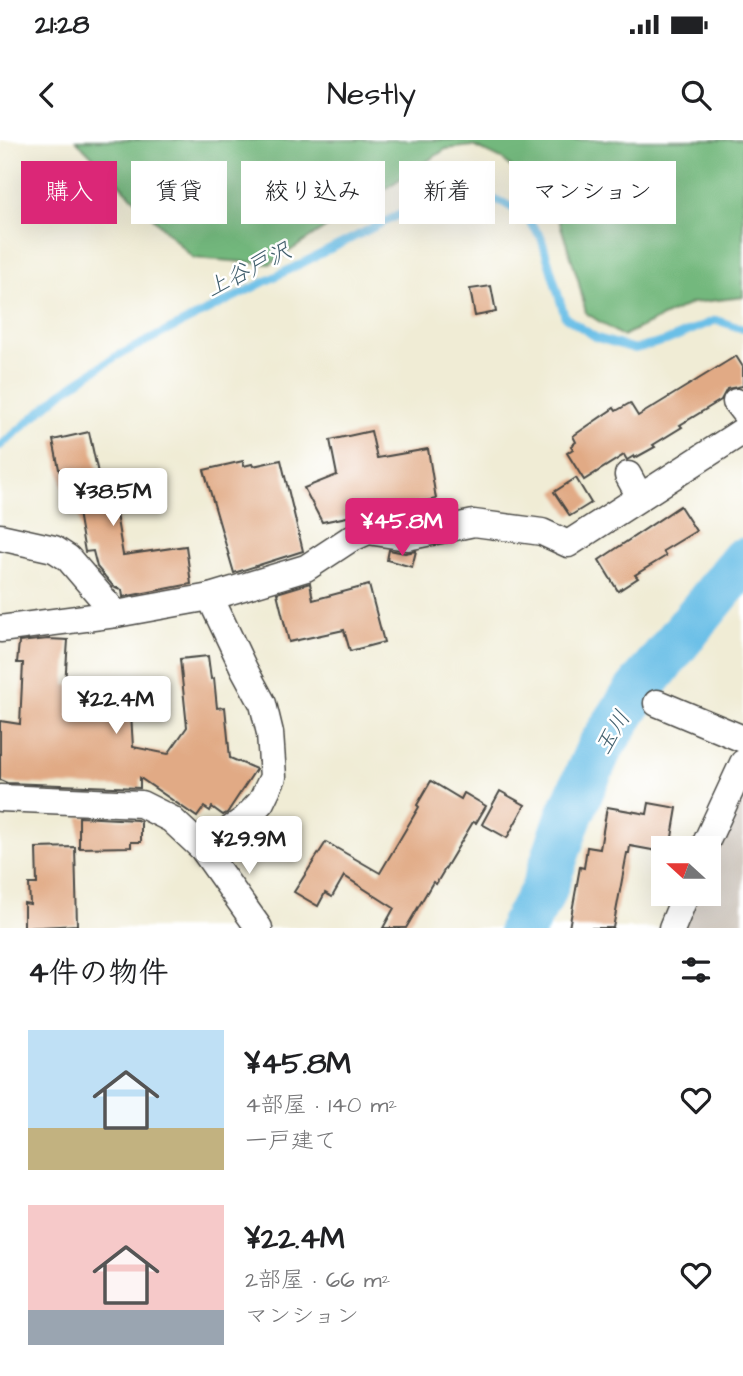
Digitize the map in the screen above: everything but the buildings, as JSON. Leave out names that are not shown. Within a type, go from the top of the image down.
[{"type":"street","points":[[0,629],[116,614],[210,597],[306,568],[350,539],[368,531],[407,537],[474,523],[542,532],[568,544],[634,486],[743,431]]},
{"type":"street","points":[[0,537],[54,549],[68,558],[116,614]]},
{"type":"street","points":[[203,849],[245,819],[261,802],[273,777],[270,733],[263,704],[210,597]]},
{"type":"street","points":[[657,703],[743,739]]},
{"type":"street","points":[[709,836],[743,763]]},
{"type":"street","points":[[0,798],[141,804],[171,819],[203,849],[259,928]]},
{"type":"street","points":[[672,928],[681,906]]},
{"type":"shaded area","points":[[743,781],[743,928],[682,928],[690,906],[721,906],[721,836],[719,836]]},
{"type":"green space","points":[[76,140],[743,140],[743,297],[692,303],[622,336],[586,313],[560,224],[676,224],[676,161],[509,161],[509,165],[502,159],[473,146],[446,149],[428,161],[399,161],[399,180],[385,189],[385,161],[241,161],[241,224],[331,224],[270,264],[193,258],[159,224],[227,224],[227,161],[131,161],[131,195],[117,181],[117,161],[97,161]]},
{"type":"waterway","name":"上谷戸沢","points":[[0,446],[64,391],[115,357],[444,192],[480,194],[504,203],[525,216],[541,237],[565,317],[597,338],[635,349],[666,341],[716,320],[743,329]]},
{"type":"waterway","name":"玉川","points":[[522,928],[543,892],[568,819],[599,749],[635,694],[743,561]]}]
